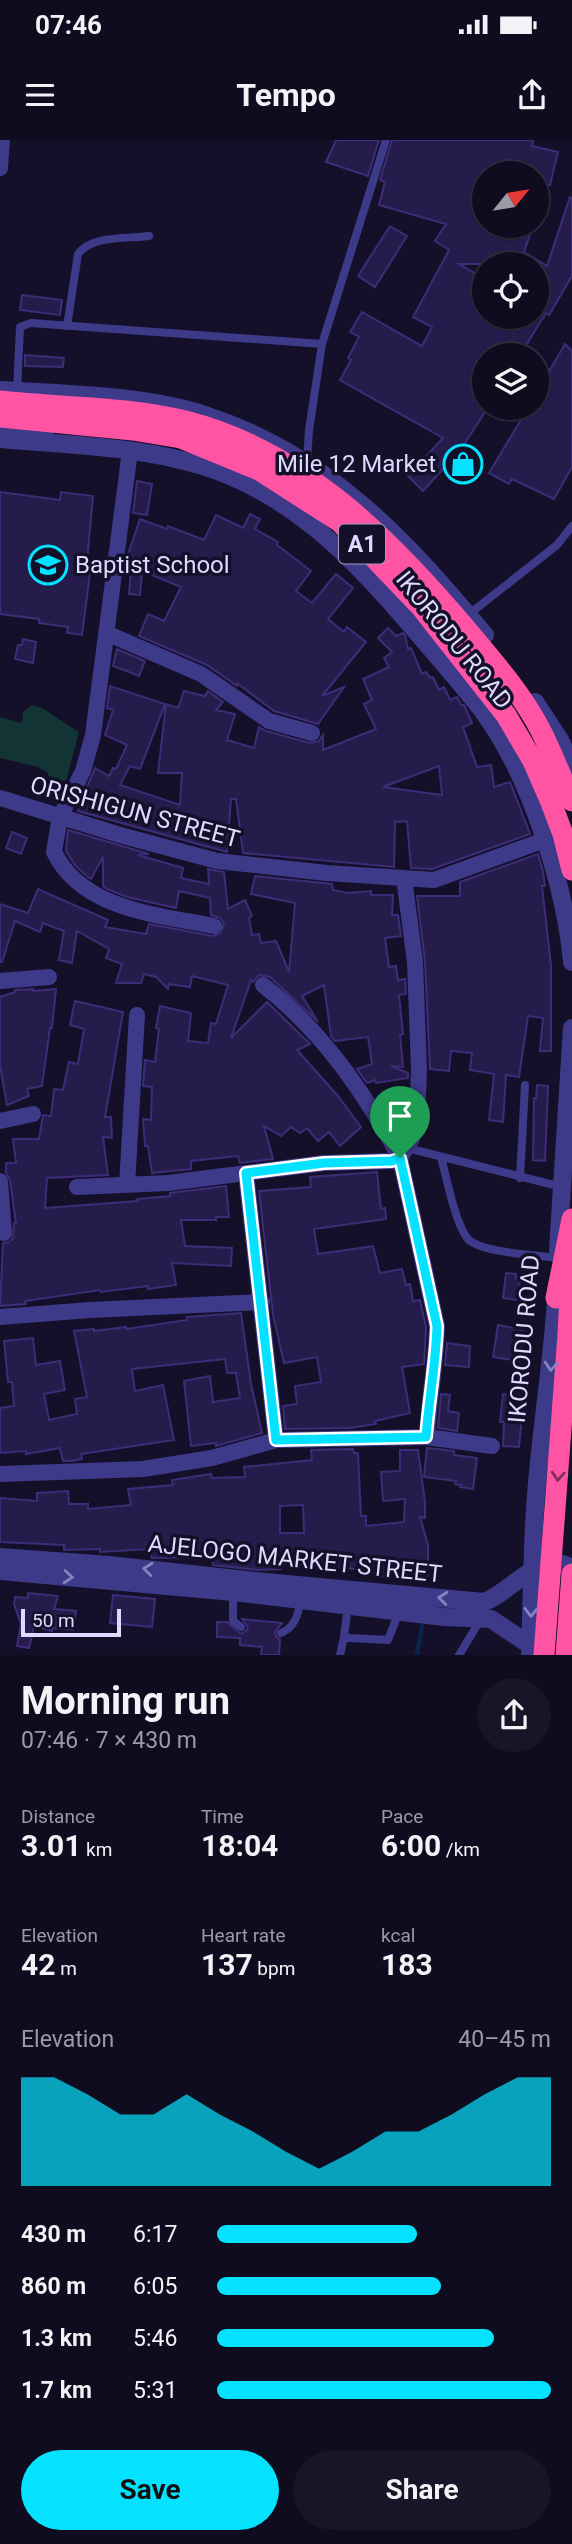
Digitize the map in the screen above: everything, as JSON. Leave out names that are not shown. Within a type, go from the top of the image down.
[{"type":"highway","name":"IKORODU ROAD","points":[[6,394],[136,412],[186,422],[261,450],[328,492],[363,519],[390,545],[504,675],[541,731],[572,801]]},
{"type":"highway","name":"IKORODU ROAD","points":[[0,417],[133,430],[181,438],[259,470],[340,522],[421,607],[506,715],[533,761],[551,800],[572,870]]},
{"type":"highway","points":[[556,1298],[572,1219]]},
{"type":"highway","name":"IKORODU ROAD","points":[[535,1652],[568,1335],[565,1260]]},
{"type":"highway","points":[[565,1655],[572,1574]]},
{"type":"street","points":[[0,168],[2,140]]},
{"type":"street","name":"IKORODU ROAD","points":[[6,394],[124,400],[194,412],[250,432],[307,463],[342,487],[393,530],[445,587],[510,666],[561,740],[572,765]]},
{"type":"street","name":"IKORODU ROAD","points":[[0,439],[130,451],[169,457],[211,468],[302,516],[359,566],[483,712],[510,759],[536,813],[545,840],[569,929],[572,962]]},
{"type":"street","points":[[130,451],[89,751],[79,781],[60,817],[54,852],[68,872],[102,899],[140,912],[214,926]]},
{"type":"street","points":[[106,633],[201,674],[269,721],[312,733]]},
{"type":"street","name":"ORISHIGUN STREET","points":[[0,798],[217,861],[273,869],[434,880],[545,840]]},
{"type":"street","points":[[77,1187],[179,1182],[324,1163],[392,1161],[404,1153],[417,1122],[419,1010],[404,878]]},
{"type":"street","points":[[0,981],[49,977]]},
{"type":"street","points":[[262,985],[285,1003],[335,1055],[404,1153],[437,1326],[426,1437]]},
{"type":"street","points":[[127,1185],[137,1015]]},
{"type":"street","name":"IKORODU ROAD","points":[[535,1652],[531,1570],[556,1298],[565,1260],[562,1187],[572,1028]]},
{"type":"street","points":[[0,1121],[33,1114]]},
{"type":"street","points":[[246,1173],[276,1440]]},
{"type":"street","points":[[0,1181],[4,1233]]},
{"type":"street","points":[[0,1317],[262,1302]]},
{"type":"street","points":[[0,1474],[143,1469],[212,1458],[276,1440],[426,1437],[492,1446]]},
{"type":"street","name":"AJELOGO MARKET STREET","points":[[0,1557],[109,1565],[265,1582],[483,1610],[535,1652],[554,1655]]},
{"type":"street","points":[[483,1610],[531,1570],[549,1563],[572,1568]]},
{"type":"street","name":"AJELOGO MARKET STREET","points":[[0,1571],[233,1592],[399,1612],[483,1610]]},
{"type":"street","points":[[565,1655],[572,1652]]},
{"type":"lane","points":[[307,463],[321,344],[386,140]]},
{"type":"lane","points":[[67,326],[78,254],[84,246],[94,242],[149,236]]},
{"type":"lane","points":[[6,394],[20,327],[31,323],[321,344]]},
{"type":"lane","points":[[0,429],[146,445],[185,453],[222,465],[264,485],[313,516],[359,556],[416,618],[474,688],[507,734],[532,785],[559,862],[572,917]]},
{"type":"lane","points":[[468,615],[557,545],[572,526]]},
{"type":"lane","points":[[520,1178],[525,1085]]},
{"type":"lane","points":[[556,1298],[572,1122]]},
{"type":"lane","points":[[404,1153],[441,1157],[562,1187]]},
{"type":"lane","points":[[441,1157],[462,1231],[470,1241],[482,1247],[565,1260]]},
{"type":"lane","points":[[233,1592],[233,1621],[241,1627]]},
{"type":"lane","points":[[281,1633],[293,1625],[300,1601]]},
{"type":"lane","points":[[340,1655],[348,1606]]},
{"type":"lane","points":[[459,1655],[483,1610]]},
{"type":"lane","points":[[344,1637],[388,1640],[399,1612]]},
{"type":"green space","points":[[32,705],[42,708],[79,732],[64,789],[55,789],[47,772],[38,767],[0,758],[0,717],[22,723],[23,712]]},
{"type":"building","points":[[336,140],[379,140],[368,176],[326,162]]},
{"type":"building","points":[[392,140],[533,140],[532,146],[558,152],[550,185],[550,161],[472,161],[472,238],[529,238],[524,252],[472,252],[472,264],[459,264],[472,272],[472,329],[536,329],[527,343],[472,343],[472,420],[480,420],[454,460],[452,459],[423,491],[408,476],[443,438],[340,380],[359,337],[350,332],[362,312],[422,346],[432,327],[413,317],[449,250],[435,241],[446,224],[379,205],[385,182],[380,180]]},
{"type":"building","points":[[570,197],[572,198],[572,276],[549,315],[549,260]]},
{"type":"building","points":[[390,226],[407,236],[375,287],[358,276]]},
{"type":"building","points":[[22,295],[62,300],[60,315],[20,310]]},
{"type":"building","points":[[565,344],[572,351],[572,467],[554,499],[512,479],[509,484],[489,473],[521,420],[549,420],[549,371]]},
{"type":"building","points":[[25,355],[64,358],[63,367],[25,366]]},
{"type":"building","points":[[137,481],[152,484],[147,515],[133,513]]},
{"type":"building","points":[[0,492],[60,500],[61,492],[93,496],[86,573],[90,573],[82,635],[67,633],[68,627],[39,623],[39,619],[0,614]]},
{"type":"building","points":[[250,514],[260,519],[255,529],[278,542],[277,545],[311,571],[296,591],[312,603],[336,574],[353,588],[328,619],[344,632],[347,627],[366,642],[322,696],[344,687],[318,724],[274,711],[207,665],[139,636],[148,614],[164,621],[181,587],[142,571],[140,595],[129,594],[132,556],[128,554],[140,519],[204,540],[216,515],[243,528]]},
{"type":"building","points":[[388,628],[396,636],[403,633],[408,649],[411,648],[422,674],[426,672],[430,678],[433,677],[439,690],[444,687],[450,700],[457,697],[461,705],[464,705],[472,723],[463,727],[477,767],[491,765],[494,787],[510,782],[530,834],[432,869],[411,868],[407,821],[395,822],[394,867],[243,853],[236,799],[231,799],[227,852],[78,811],[90,788],[87,787],[95,768],[109,776],[113,768],[116,769],[127,745],[105,735],[113,710],[107,708],[110,686],[165,704],[140,769],[130,766],[120,785],[180,805],[182,773],[158,773],[166,704],[178,708],[184,691],[205,696],[208,691],[223,702],[216,710],[235,714],[227,740],[254,748],[259,727],[310,743],[319,741],[323,735],[323,750],[376,729],[364,704],[372,700],[363,679],[389,667],[384,658],[392,652],[378,638]],"holes":[[[439,766],[442,795],[383,787]]]},
{"type":"building","points":[[23,639],[36,642],[33,663],[15,659],[18,645],[22,645]]},
{"type":"building","points":[[117,649],[145,661],[139,676],[113,666]]},
{"type":"building","points":[[68,830],[149,854],[138,855],[183,868],[181,878],[209,884],[208,869],[224,872],[228,909],[245,900],[252,916],[249,918],[252,935],[259,934],[261,943],[276,941],[289,972],[295,903],[251,894],[255,876],[332,884],[333,890],[348,893],[371,891],[371,895],[393,895],[392,915],[398,915],[401,936],[385,938],[389,967],[396,966],[398,980],[405,979],[406,994],[399,995],[403,1067],[391,1066],[408,1073],[408,1078],[367,1083],[357,1069],[372,1064],[368,1037],[335,1041],[331,1036],[324,985],[302,996],[318,1022],[270,977],[259,975],[253,982],[251,980],[231,1038],[267,1002],[310,1044],[297,1050],[338,1096],[361,1127],[340,1146],[329,1132],[318,1141],[307,1128],[300,1133],[291,1127],[281,1136],[264,1126],[273,1159],[240,1163],[238,1156],[191,1161],[191,1169],[152,1173],[148,1146],[145,1146],[143,1119],[151,1120],[152,1087],[143,1086],[145,1060],[155,1062],[160,1006],[191,1013],[188,1041],[208,1043],[211,1023],[216,1024],[228,985],[192,976],[190,987],[169,984],[168,989],[156,977],[144,974],[141,983],[116,983],[122,964],[106,958],[109,949],[77,931],[72,963],[59,960],[64,931],[43,923],[40,932],[15,921],[0,962],[0,904],[28,913],[38,889],[108,920],[105,927],[146,934],[149,924],[213,936],[221,933],[224,923],[220,918],[211,915],[210,898],[179,891],[176,908],[127,897],[107,889],[103,886],[103,857],[91,879],[89,878],[75,865],[66,851]]},
{"type":"building","points":[[12,832],[27,838],[21,854],[6,848]]},
{"type":"building","points":[[538,854],[545,886],[542,886],[551,965],[551,1051],[540,1051],[543,1018],[528,1016],[519,1077],[506,1075],[503,1122],[489,1120],[494,1074],[470,1070],[472,1053],[451,1051],[449,1071],[430,1069],[425,962],[417,896],[460,896],[460,882]]},
{"type":"building","points":[[56,989],[42,1086],[27,1089],[29,1096],[7,1105],[0,1066],[0,997],[15,990]]},
{"type":"building","points":[[75,1001],[123,1012],[105,1117],[111,1117],[112,1138],[103,1137],[108,1175],[47,1178],[45,1208],[138,1201],[137,1199],[170,1196],[170,1193],[226,1186],[229,1217],[216,1217],[216,1220],[181,1220],[185,1246],[232,1248],[231,1266],[172,1263],[176,1285],[148,1289],[148,1286],[100,1290],[25,1301],[26,1304],[0,1306],[3,1243],[13,1238],[16,1223],[6,1163],[16,1163],[13,1139],[39,1139],[43,1115],[51,1116],[54,1089],[63,1090],[69,1062],[78,1064],[84,1029],[70,1025]]},
{"type":"building","points":[[537,1085],[548,1086],[545,1161],[533,1160],[534,1098]]},
{"type":"building","points":[[377,1172],[381,1209],[385,1208],[386,1219],[314,1229],[318,1254],[373,1246],[380,1273],[402,1269],[406,1285],[410,1284],[413,1301],[420,1300],[426,1327],[424,1364],[402,1367],[410,1413],[375,1421],[376,1424],[350,1428],[285,1429],[283,1406],[297,1404],[295,1386],[321,1382],[317,1357],[284,1363],[273,1315],[259,1191],[311,1187],[310,1177]]},
{"type":"building","points":[[506,1273],[516,1274],[516,1279],[520,1279],[518,1300],[503,1298]]},
{"type":"building","points":[[241,1313],[251,1384],[262,1433],[216,1446],[216,1443],[191,1446],[184,1381],[210,1376],[213,1402],[240,1398],[236,1373],[227,1373],[225,1359],[132,1369],[135,1391],[163,1385],[174,1440],[81,1454],[82,1459],[71,1461],[63,1461],[60,1448],[26,1454],[26,1451],[0,1453],[0,1408],[14,1406],[12,1382],[8,1382],[4,1341],[33,1338],[36,1365],[60,1361],[65,1390],[44,1394],[49,1420],[77,1414],[75,1399],[87,1397],[74,1331],[126,1329],[187,1320],[187,1317]]},
{"type":"building","points":[[498,1325],[524,1330],[519,1361],[493,1357]]},
{"type":"building","points":[[447,1343],[470,1346],[469,1367],[445,1365]]},
{"type":"building","points":[[441,1394],[450,1395],[448,1411],[459,1413],[457,1431],[438,1428]]},
{"type":"building","points":[[503,1394],[524,1396],[519,1447],[503,1446],[504,1422],[500,1422]]},
{"type":"building","points":[[427,1448],[454,1451],[454,1455],[477,1458],[473,1489],[460,1487],[461,1485],[455,1484],[456,1481],[424,1477]]},
{"type":"building","points":[[353,1449],[354,1453],[358,1453],[361,1516],[366,1516],[366,1526],[404,1522],[405,1499],[383,1501],[381,1472],[400,1471],[400,1450],[418,1450],[425,1502],[425,1518],[420,1517],[428,1545],[428,1576],[375,1576],[375,1571],[305,1564],[282,1564],[281,1569],[259,1570],[213,1565],[212,1557],[152,1558],[150,1549],[100,1552],[100,1549],[64,1550],[64,1545],[0,1542],[0,1498],[37,1501],[37,1493],[68,1491],[69,1504],[88,1504],[88,1509],[131,1505],[128,1489],[173,1485],[172,1480],[211,1474],[212,1478],[245,1477],[244,1467],[312,1460],[311,1450]],"holes":[[[303,1505],[304,1533],[280,1533],[280,1506]]]},
{"type":"building","points":[[28,1593],[58,1596],[54,1609],[76,1611],[73,1630],[52,1628],[52,1631],[34,1626],[29,1648],[17,1646],[21,1624],[14,1604],[15,1597],[28,1598]]},
{"type":"building","points":[[113,1595],[155,1599],[152,1627],[110,1623]]},
{"type":"building","points":[[242,1619],[282,1623],[275,1632],[280,1639],[279,1655],[261,1655],[262,1647],[240,1645],[240,1638],[217,1637],[217,1622],[227,1622],[241,1634],[248,1627]]},
{"type":"waterway","points":[[417,1655],[422,1626]]},
{"type":"place","name":"Mile 12 Market","points":[[463,464]]},
{"type":"place","name":"Baptist School","points":[[48,565]]},
{"type":"route","points":[[400,1158],[437,1326],[426,1437],[276,1440],[246,1173],[324,1163],[352,1164],[400,1158]]}]
